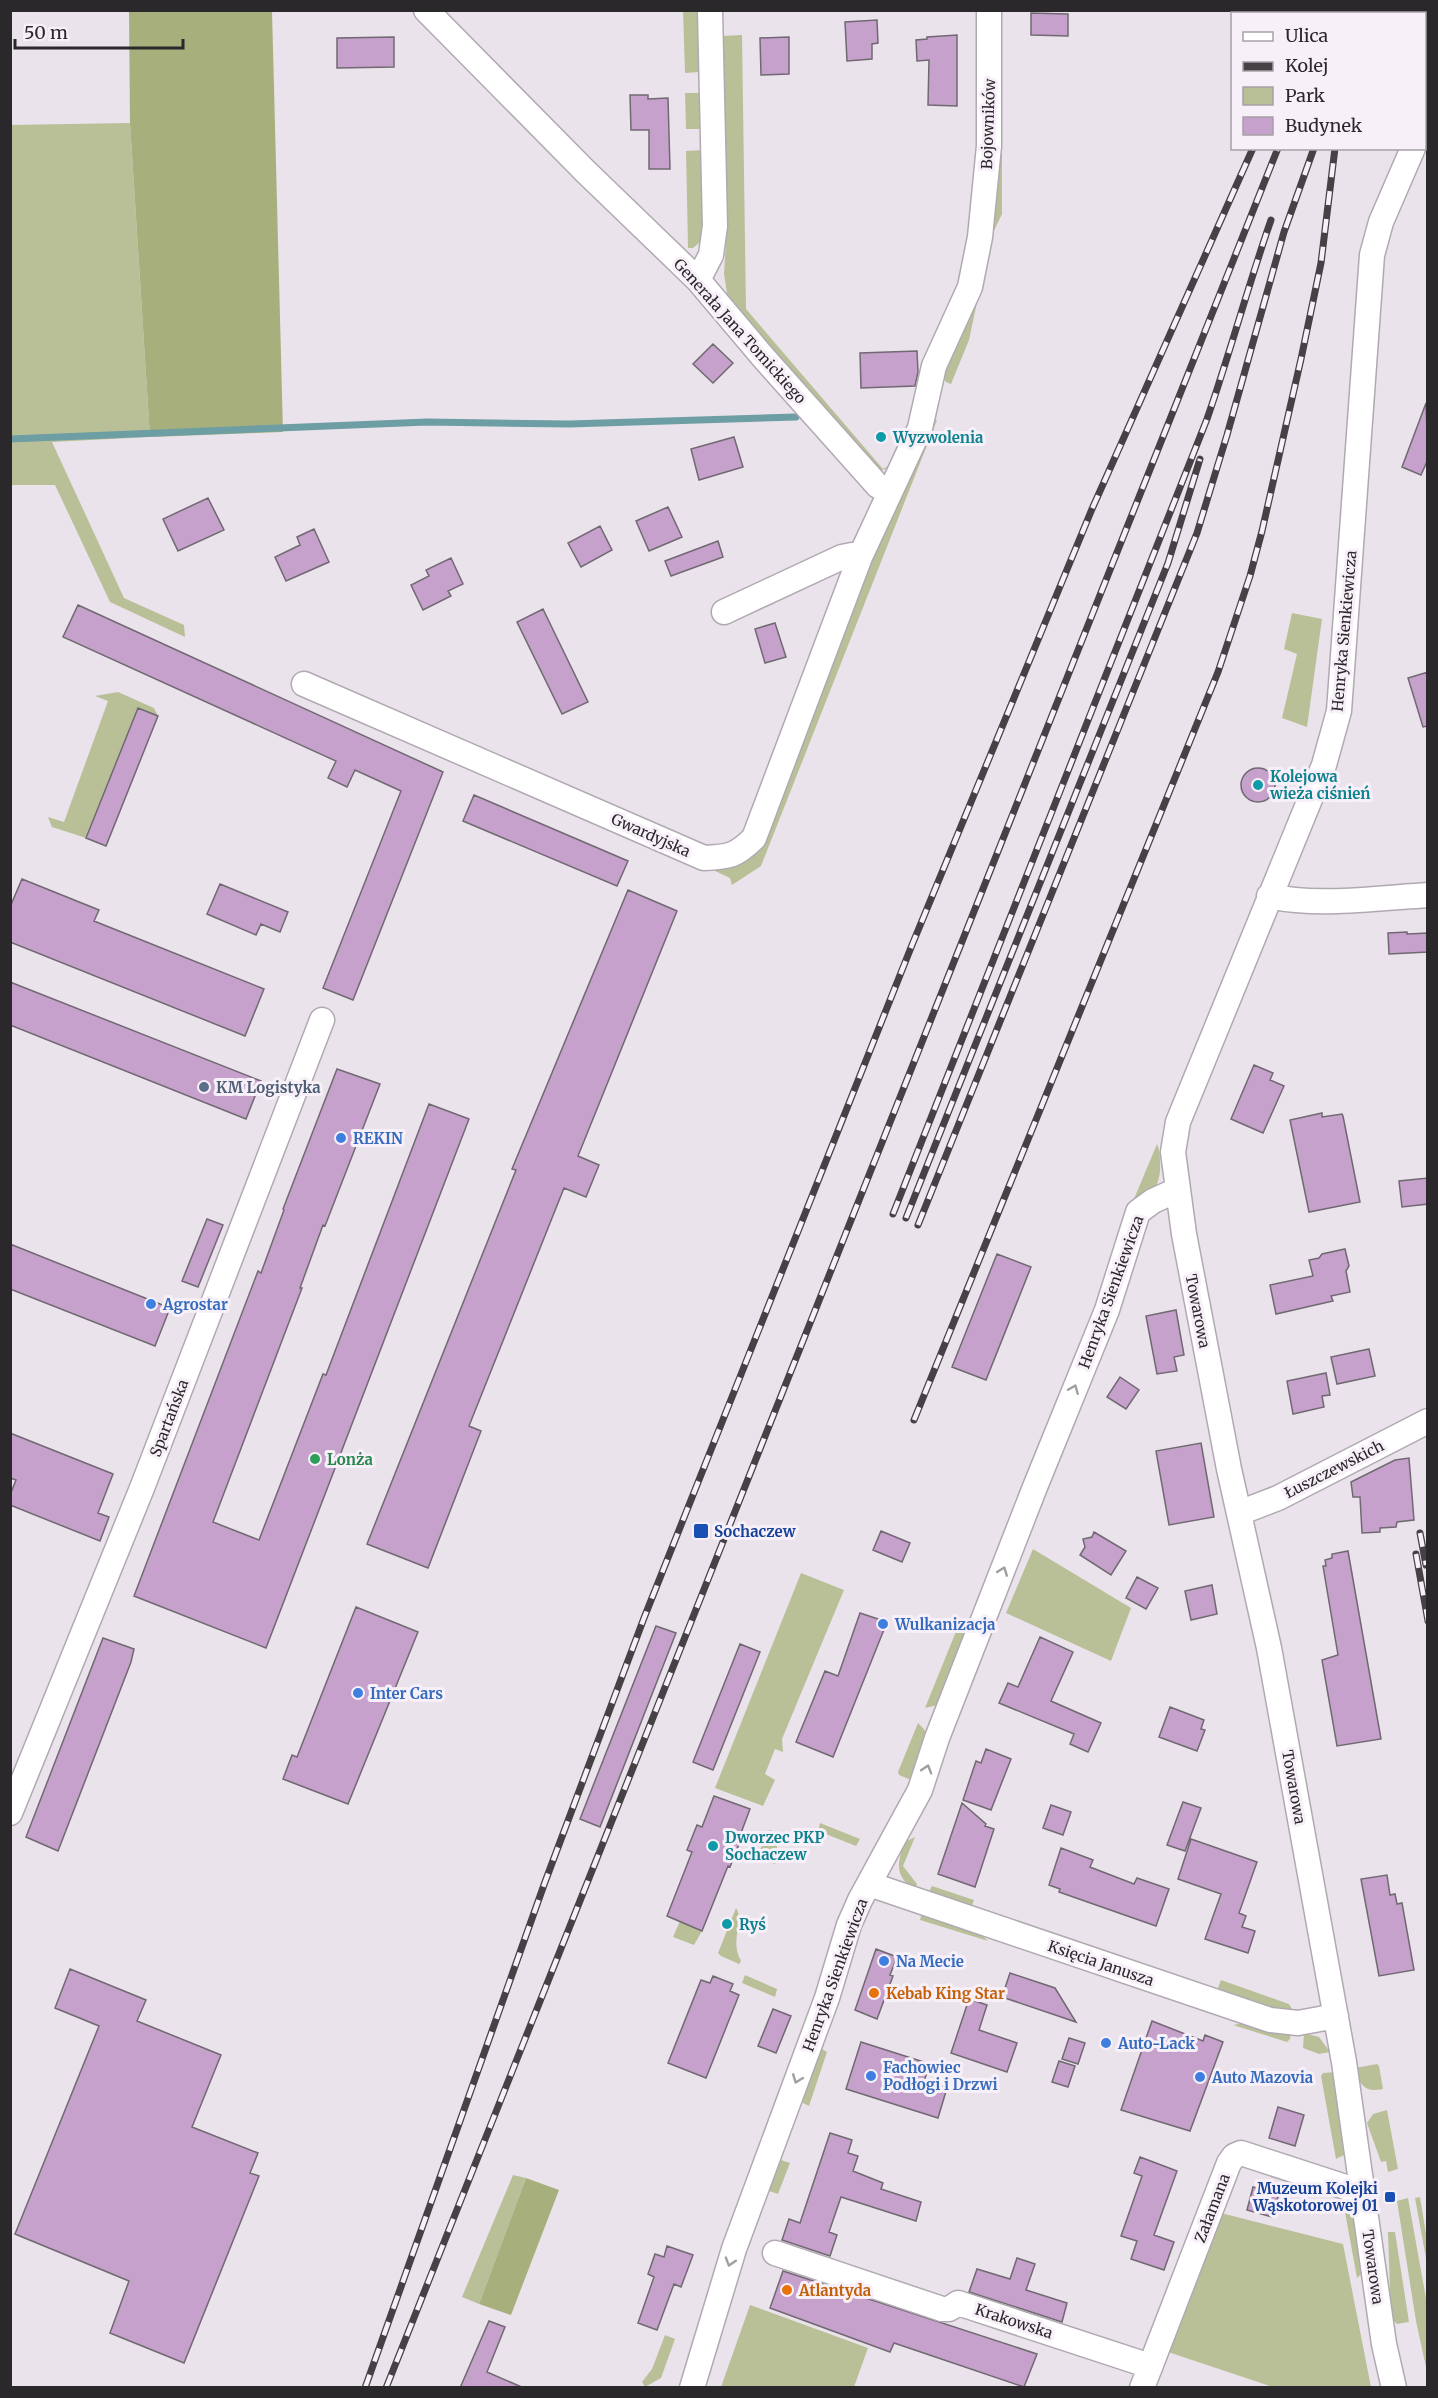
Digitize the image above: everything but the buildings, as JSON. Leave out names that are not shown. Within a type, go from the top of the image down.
[{"type":"street","name":"Generała Jana Tomickiego","points":[[426,10],[586,172],[698,280],[878,486],[890,491]]},
{"type":"street","points":[[698,280],[711,255],[715,226],[710,10]]},
{"type":"street","name":"Bojowników","points":[[890,491],[920,428],[934,366],[970,287],[980,237],[989,146],[989,10]]},
{"type":"street","name":"Henryka Sienkiewicza","points":[[692,2388],[734,2249],[831,1984],[849,1925],[920,1790],[937,1738],[1035,1486],[1107,1310],[1138,1212],[1153,1201],[1177,1190],[1173,1152],[1178,1122],[1324,765],[1339,711],[1372,255],[1381,222],[1412,150]]},
{"type":"street","name":"Gwardyjska","points":[[304,684],[704,858],[728,857],[742,850],[754,838],[860,557],[890,491]]},
{"type":"street","points":[[724,612],[842,557],[852,555],[860,557]]},
{"type":"street","points":[[1269,897],[1285,900],[1360,900],[1428,895]]},
{"type":"street","name":"Spartańska","points":[[10,1813],[142,1488],[322,1020]]},
{"type":"street","name":"Towarowa","points":[[1177,1190],[1228,1469],[1269,1648],[1336,2016],[1352,2107],[1384,2344],[1394,2388]]},
{"type":"street","name":"Łuszczewskich","points":[[1239,1513],[1278,1498],[1428,1421]]},
{"type":"street","name":"Księcia Janusza","points":[[869,1884],[1270,2020],[1298,2023],[1336,2016]]},
{"type":"street","name":"Załamana","points":[[1146,2377],[1229,2163],[1234,2156],[1241,2154],[1364,2193]]},
{"type":"street","name":"Krakowska","points":[[776,2253],[942,2309],[949,2309],[958,2303],[1146,2377]]},
{"type":"green space","points":[[129,11],[272,11],[283,432],[150,437],[130,123]]},
{"type":"green space","points":[[683,11],[699,11],[700,72],[685,73]]},
{"type":"green space","points":[[742,35],[746,309],[883,469],[893,463],[916,405],[896,465],[883,470],[872,467],[728,300],[724,274],[726,242],[722,36]]},
{"type":"green space","points":[[685,93],[701,93],[702,129],[686,129]]},
{"type":"green space","points":[[130,123],[150,437],[52,442],[124,598],[184,625],[185,637],[110,602],[55,485],[11,485],[10,125]]},
{"type":"green space","points":[[1002,141],[1002,214],[991,237],[969,340],[951,384],[946,382],[942,376],[975,289]]},
{"type":"green space","points":[[703,150],[705,232],[699,243],[693,248],[688,248],[686,151]]},
{"type":"green space","points":[[932,420],[937,420],[761,866],[732,885],[730,878],[713,870],[738,863]]},
{"type":"green space","points":[[1292,613],[1322,619],[1307,727],[1282,718],[1297,654],[1284,649]]},
{"type":"green space","points":[[118,692],[154,708],[158,716],[138,708],[86,838],[52,827],[48,817],[64,822],[108,701],[95,696]]},
{"type":"green space","points":[[1157,1144],[1160,1158],[1158,1181],[1151,1194],[1126,1218]]},
{"type":"green space","points":[[1033,1549],[1131,1608],[1111,1661],[1006,1613]]},
{"type":"green space","points":[[801,1573],[844,1590],[782,1739],[783,1752],[775,1749],[765,1774],[775,1780],[763,1806],[715,1788]]},
{"type":"green space","points":[[959,1624],[966,1635],[938,1705],[925,1708]]},
{"type":"green space","points":[[918,1723],[927,1736],[911,1780],[899,1775],[898,1772]]},
{"type":"green space","points":[[820,1823],[860,1839],[856,1846],[818,1831]]},
{"type":"green space","points":[[770,1830],[777,1835],[775,1864],[759,1858],[758,1855]]},
{"type":"green space","points":[[915,1837],[903,1866],[917,1884],[915,1890],[903,1880],[899,1863],[905,1842]]},
{"type":"green space","points":[[932,1886],[974,1900],[972,1906],[967,1908],[928,1894]]},
{"type":"green space","points":[[687,1905],[702,1931],[694,1945],[673,1937]]},
{"type":"green space","points":[[736,1908],[739,1919],[736,1946],[741,1961],[739,1964],[718,1953]]},
{"type":"green space","points":[[922,1913],[981,1934],[988,1941],[920,1920]]},
{"type":"green space","points":[[745,1975],[777,1989],[775,1997],[742,1983]]},
{"type":"green space","points":[[1221,1980],[1289,2004],[1292,2009],[1280,2011],[1216,1993]]},
{"type":"green space","points":[[1244,2023],[1291,2033],[1290,2039],[1287,2042],[1233,2025]]},
{"type":"green space","points":[[1304,2033],[1319,2037],[1330,2052],[1319,2054],[1303,2048]]},
{"type":"green space","points":[[822,2049],[827,2052],[809,2106],[803,2103],[804,2095]]},
{"type":"green space","points":[[1377,2064],[1383,2089],[1367,2089],[1361,2083],[1355,2068]]},
{"type":"green space","points":[[1335,2072],[1346,2154],[1336,2159],[1321,2076],[1323,2073]]},
{"type":"green space","points":[[1387,2110],[1398,2169],[1388,2172],[1386,2161],[1381,2162],[1367,2123],[1373,2114]]},
{"type":"green space","points":[[781,2160],[790,2163],[778,2194],[769,2191]]},
{"type":"green space","points":[[513,2175],[526,2178],[479,2304],[462,2297]]},
{"type":"green space","points":[[526,2178],[559,2190],[511,2315],[479,2304]]},
{"type":"green space","points":[[1341,2190],[1352,2199],[1362,2273],[1357,2278]]},
{"type":"green space","points":[[1420,2197],[1427,2240],[1427,2264],[1415,2198]]},
{"type":"green space","points":[[1408,2198],[1427,2304],[1427,2372],[1416,2321],[1397,2201]]},
{"type":"green space","points":[[1221,2213],[1343,2244],[1371,2387],[1273,2387],[1168,2352]]},
{"type":"green space","points":[[1388,2232],[1395,2232],[1409,2322],[1397,2324],[1391,2318]]},
{"type":"green space","points":[[750,2305],[868,2348],[854,2387],[721,2387]]},
{"type":"green space","points":[[665,2335],[675,2339],[661,2378],[645,2387],[642,2382],[652,2369]]},
{"type":"waterway","points":[[10,439],[427,422],[569,424],[796,417]]},
{"type":"railway","points":[[365,2388],[545,1882],[644,1618],[912,945],[1092,509],[1252,150]]},
{"type":"railway","points":[[386,2388],[1277,150]]},
{"type":"railway","points":[[918,1225],[1197,533],[1284,232],[1313,150]]},
{"type":"railway","points":[[914,1420],[1218,672],[1250,576],[1321,263],[1335,150]]},
{"type":"railway","points":[[893,1214],[1207,419],[1271,220]]},
{"type":"railway","points":[[906,1218],[1168,563],[1200,459]]},
{"type":"railway","points":[[1420,1533],[1426,1565]]},
{"type":"railway","points":[[1416,1554],[1428,1621]]},
{"type":"place","name":"Wyzwolenia","points":[[881,437]]},
{"type":"place","name":"Kolejowa wieża ciśnień","points":[[1258,785]]},
{"type":"place","name":"KM Logistyka","points":[[204,1087]]},
{"type":"place","name":"REKIN","points":[[341,1138]]},
{"type":"place","name":"Agrostar","points":[[151,1304]]},
{"type":"place","name":"Lonża","points":[[315,1459]]},
{"type":"place","name":"Sochaczew","points":[[701,1531]]},
{"type":"place","name":"Wulkanizacja","points":[[883,1624]]},
{"type":"place","name":"Inter Cars","points":[[358,1693]]},
{"type":"place","name":"Dworzec PKP Sochaczew","points":[[713,1846]]},
{"type":"place","name":"Ryś","points":[[727,1924]]},
{"type":"place","name":"Na Mecie","points":[[884,1961]]},
{"type":"place","name":"Kebab King Star","points":[[874,1993]]},
{"type":"place","name":"Auto-Lack","points":[[1106,2043]]},
{"type":"place","name":"Fachowiec Podłogi i Drzwi","points":[[871,2076]]},
{"type":"place","name":"Auto Mazovia","points":[[1200,2077]]},
{"type":"place","name":"Muzeum Kolejki Wąskotorowej 01","points":[[1390,2197]]},
{"type":"place","name":"Atlantyda","points":[[787,2290]]}]
